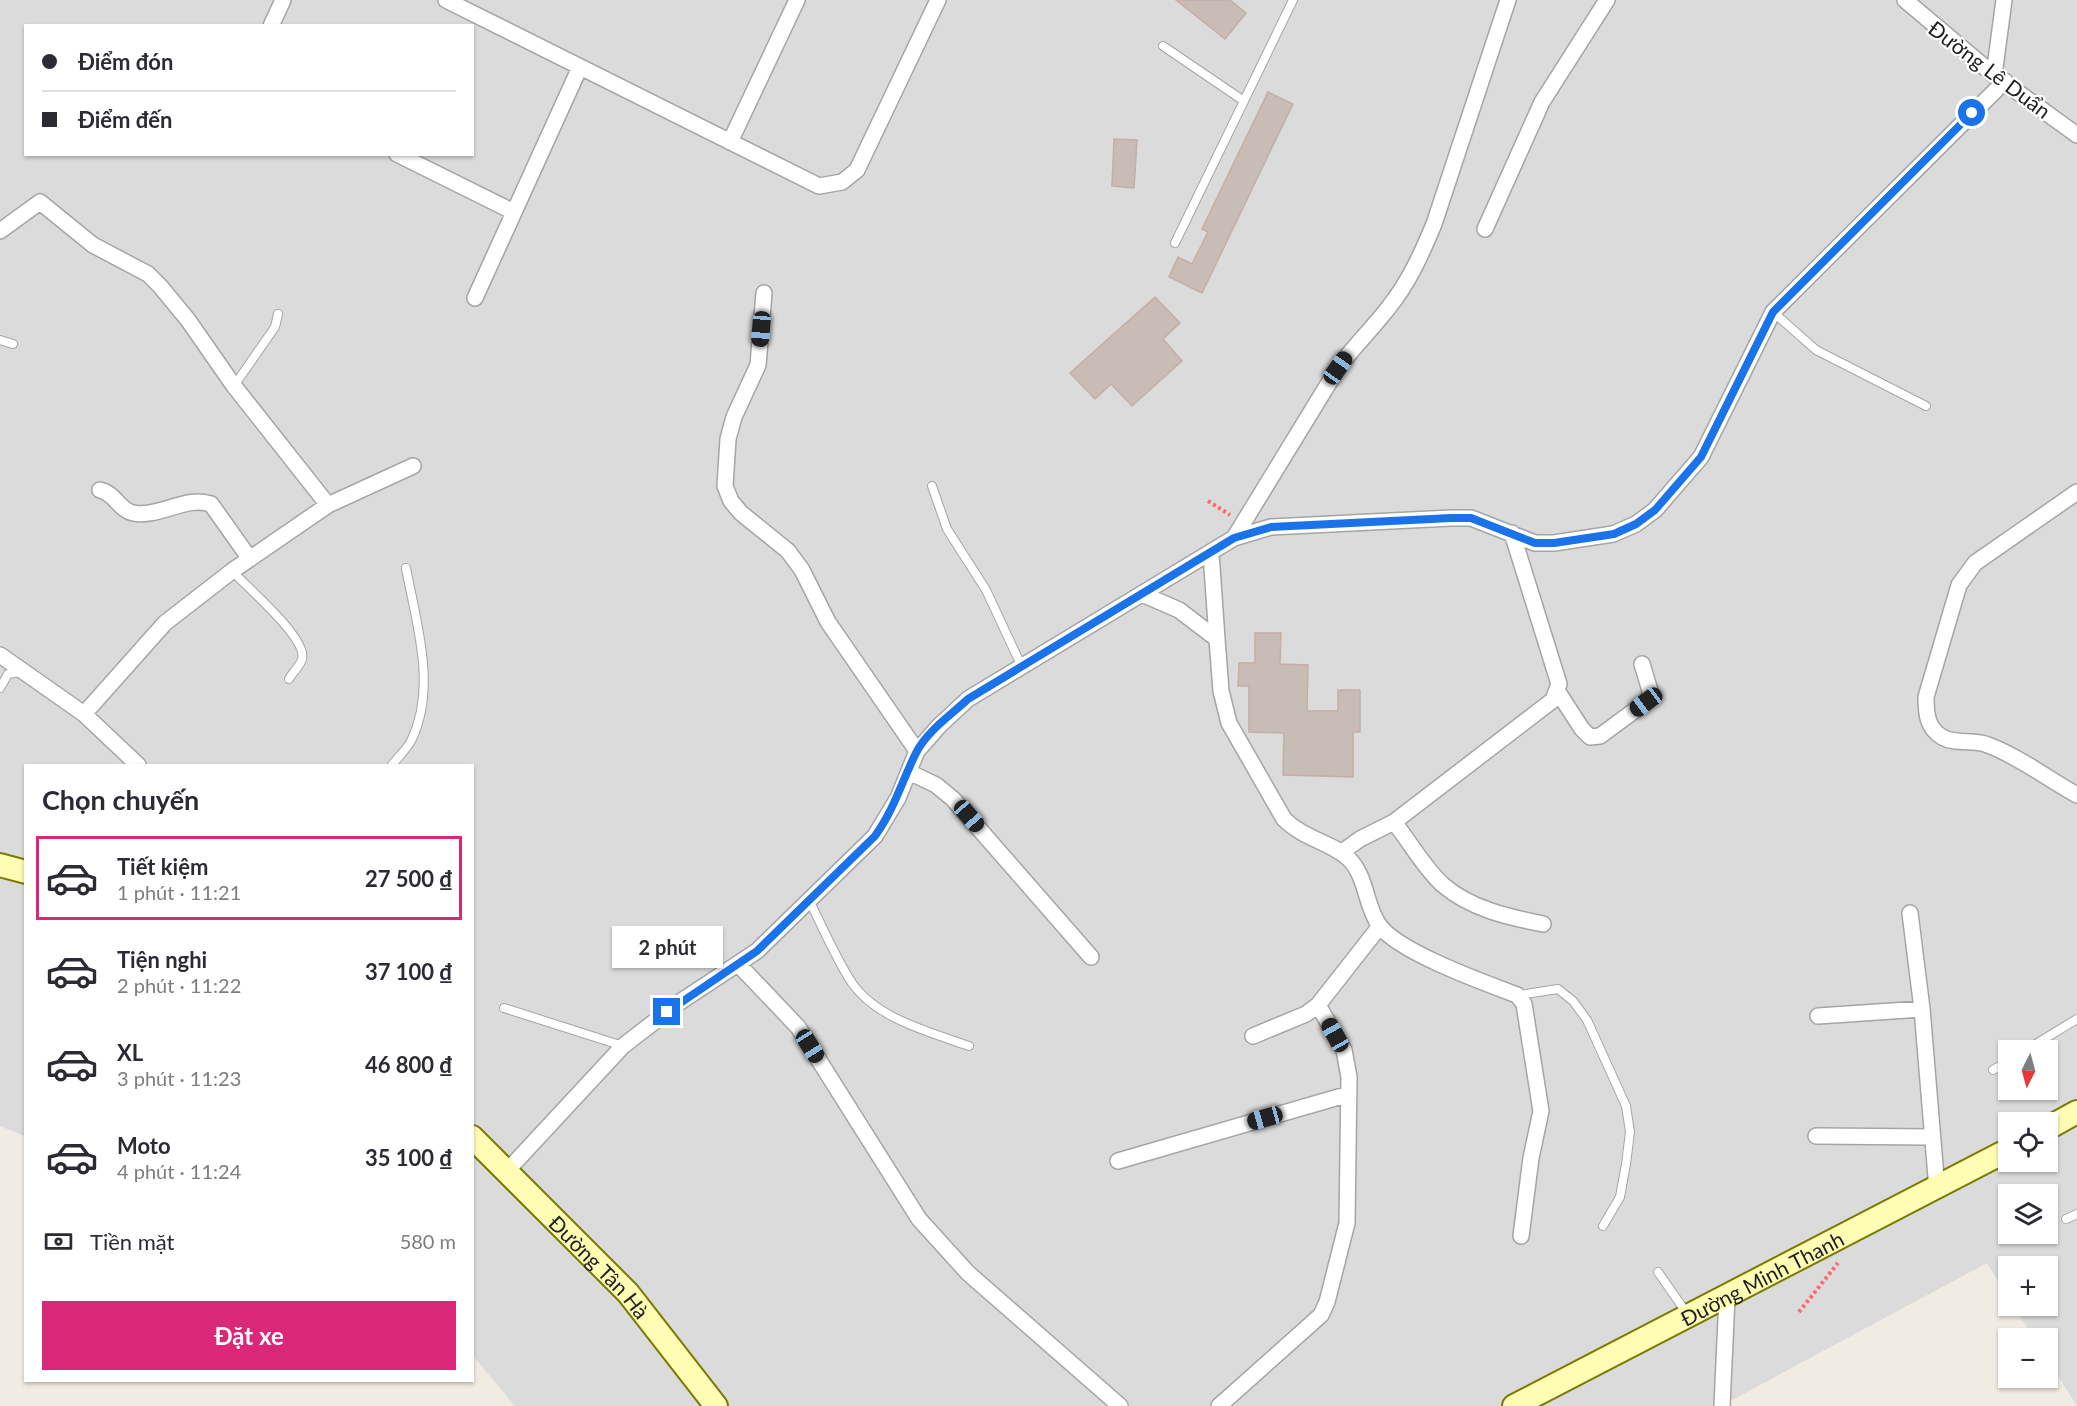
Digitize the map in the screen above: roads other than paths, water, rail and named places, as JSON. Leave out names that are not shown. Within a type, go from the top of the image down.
[{"type":"street","points":[[272,24],[283,0]]},
{"type":"street","points":[[446,0],[819,186],[842,182],[857,170],[938,0]]},
{"type":"street","points":[[730,142],[797,0]]},
{"type":"street","points":[[1234,538],[1338,368],[1357,342],[1389,307],[1423,252],[1508,0]]},
{"type":"street","points":[[1485,229],[1542,102],[1606,0]]},
{"type":"street","name":"Đường Lê Duẩn","points":[[1905,0],[2000,78],[2077,135]]},
{"type":"street","points":[[507,1171],[623,1047],[680,1002],[739,965],[875,836],[888,818],[917,751],[968,699],[1234,538],[1271,527],[1471,518],[1535,543],[1554,543],[1614,534],[1636,524],[1655,510],[1701,457],[1773,312],[2000,78],[2004,0]]},
{"type":"street","points":[[475,298],[580,67]]},
{"type":"street","points":[[401,156],[514,212]]},
{"type":"street","points":[[0,231],[40,202],[93,245],[148,274],[188,320],[234,386],[328,505]]},
{"type":"street","points":[[764,293],[758,365],[734,417],[728,439],[725,486],[731,501],[741,513],[788,551],[802,570],[828,622],[917,751]]},
{"type":"street","points":[[84,714],[165,623],[232,571],[328,505],[414,466]]},
{"type":"street","points":[[100,490],[109,492],[126,510],[134,514],[151,513],[198,502],[211,504],[250,559]]},
{"type":"street","points":[[2077,492],[1975,562],[1959,585],[1926,697],[1926,714],[1931,727],[1942,737],[1958,742],[1986,744],[2077,795]]},
{"type":"street","points":[[1342,852],[1360,839],[1394,822],[1553,700],[1558,692],[1559,684],[1512,533]]},
{"type":"street","points":[[1211,553],[1221,691],[1229,723],[1284,819],[1296,831],[1342,852],[1358,869],[1380,926],[1391,937],[1447,968],[1517,995],[1524,1004],[1541,1111],[1531,1158],[1521,1236]]},
{"type":"street","points":[[1142,594],[1179,610],[1216,639]]},
{"type":"street","points":[[0,655],[84,714],[137,764]]},
{"type":"street","points":[[1558,692],[1590,738],[1600,736],[1646,702],[1651,694],[1642,664]]},
{"type":"street","points":[[909,772],[936,785],[953,799],[1091,957]]},
{"type":"street","points":[[1394,822],[1430,869],[1452,891],[1483,909],[1543,924]]},
{"type":"street","points":[[0,865],[24,871]]},
{"type":"street","points":[[1910,913],[1922,1009],[1937,1189]]},
{"type":"street","points":[[1253,1036],[1306,1014],[1318,1005],[1380,926]]},
{"type":"street","points":[[739,965],[798,1027],[919,1219],[968,1273],[1120,1406]]},
{"type":"street","points":[[1219,1406],[1321,1315],[1327,1302],[1347,1223],[1349,1077],[1344,1050],[1318,1005]]},
{"type":"street","points":[[1818,1016],[1922,1009]]},
{"type":"street","points":[[1118,1161],[1349,1094]]},
{"type":"street","points":[[2058,1122],[2077,1112]]},
{"type":"street","points":[[1816,1136],[1932,1137]]},
{"type":"street","name":"Đường Tân Hà","points":[[474,1139],[628,1293],[710,1401]]},
{"type":"street","name":"Đường Minh Thanh","points":[[1514,1406],[1998,1155]]},
{"type":"street","points":[[1722,1406],[1726,1297]]},
{"type":"lane","points":[[1175,243],[1293,0]]},
{"type":"lane","points":[[1163,46],[1244,101]]},
{"type":"lane","points":[[1773,312],[1816,350],[1926,406]]},
{"type":"lane","points":[[234,386],[276,327],[278,314]]},
{"type":"lane","points":[[0,340],[13,344]]},
{"type":"lane","points":[[932,486],[947,528],[986,590],[1022,667]]},
{"type":"lane","points":[[393,764],[412,740],[423,688],[424,665],[406,568]]},
{"type":"lane","points":[[232,571],[293,633],[301,646],[302,659],[289,679]]},
{"type":"lane","points":[[0,688],[8,675],[22,671]]},
{"type":"lane","points":[[809,900],[853,985],[870,1001],[889,1014],[969,1046]]},
{"type":"lane","points":[[1517,995],[1558,989],[1573,1001],[1587,1020],[1626,1106],[1630,1132],[1620,1197],[1603,1226]]},
{"type":"lane","points":[[504,1008],[623,1047]]},
{"type":"lane","points":[[2043,1040],[2074,1021],[2077,1031]]},
{"type":"lane","points":[[1993,1070],[1998,1067]]},
{"type":"lane","points":[[2066,1219],[2077,1214]]},
{"type":"lane","points":[[1659,1272],[1689,1316]]}]
